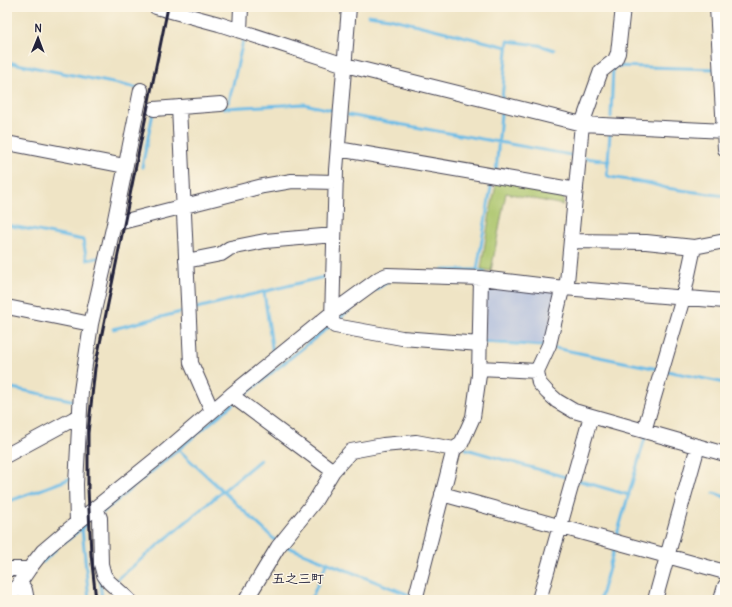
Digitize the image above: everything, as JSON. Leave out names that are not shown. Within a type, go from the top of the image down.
[{"type":"street","points":[[156,7],[240,31],[345,65],[582,124],[724,131]]},
{"type":"street","points":[[240,7],[240,31]]},
{"type":"street","points":[[333,320],[336,182],[349,7]]},
{"type":"street","points":[[623,7],[618,53],[615,60],[601,71],[582,124],[567,282],[561,294],[549,345],[537,371],[539,383],[557,401],[574,411],[725,454]]},
{"type":"street","points":[[717,7],[725,149]]},
{"type":"street","points":[[77,523],[76,484],[81,391],[92,324],[141,90]]},
{"type":"street","points":[[154,109],[221,104]]},
{"type":"street","points":[[179,108],[191,363],[212,411]]},
{"type":"street","points":[[7,143],[125,166]]},
{"type":"street","points":[[338,149],[576,190]]},
{"type":"street","points":[[114,224],[263,186],[292,181],[336,182]]},
{"type":"street","points":[[186,261],[221,254],[230,248],[266,241],[334,235]]},
{"type":"street","points":[[571,241],[646,242],[694,247],[725,241]]},
{"type":"street","points":[[644,431],[683,298],[694,247]]},
{"type":"street","points":[[8,600],[29,569],[44,551],[231,395],[333,320],[380,278],[387,275],[482,278],[564,288],[725,301]]},
{"type":"street","points":[[246,600],[278,547],[315,501],[333,471],[351,451],[383,445],[416,442],[454,448],[461,444],[472,417],[479,368],[482,278]]},
{"type":"street","points":[[7,307],[92,324]]},
{"type":"street","points":[[333,320],[402,338],[480,344]]},
{"type":"street","points":[[479,368],[537,371]]},
{"type":"street","points":[[231,395],[333,471]]},
{"type":"street","points":[[7,455],[79,416]]},
{"type":"street","points":[[539,600],[591,416]]},
{"type":"street","points":[[655,600],[698,446]]},
{"type":"street","points":[[415,600],[454,448]]},
{"type":"street","points":[[442,494],[725,572]]},
{"type":"street","points":[[96,508],[100,518],[101,564],[104,575],[109,582],[129,600]]},
{"type":"street","points":[[7,569],[29,569]]},
{"type":"street","points":[[20,583],[25,590],[27,600]]},
{"type":"street","points":[[721,600],[725,586]]},
{"type":"shaded area","points":[[488,285],[556,291],[547,345],[484,341],[486,290]]},
{"type":"green space","points":[[497,180],[565,191],[563,205],[506,193],[491,271],[481,269]]},
{"type":"waterway","points":[[368,15],[389,18],[507,47]]},
{"type":"waterway","points":[[229,102],[243,41]]},
{"type":"waterway","points":[[502,98],[508,41],[539,45],[554,50]]},
{"type":"waterway","points":[[7,62],[138,88]]},
{"type":"waterway","points":[[611,117],[613,66],[716,69]]},
{"type":"waterway","points":[[223,108],[304,104],[336,111]]},
{"type":"waterway","points":[[142,167],[153,113]]},
{"type":"waterway","points":[[496,172],[501,114]]},
{"type":"waterway","points":[[348,115],[571,155]]},
{"type":"waterway","points":[[610,133],[607,175],[610,177],[652,184],[666,188],[725,196]]},
{"type":"waterway","points":[[585,158],[609,161]]},
{"type":"waterway","points":[[485,272],[477,270],[492,181]]},
{"type":"waterway","points":[[7,225],[83,240],[87,260],[102,257]]},
{"type":"waterway","points":[[442,270],[477,270]]},
{"type":"waterway","points":[[193,309],[328,276]]},
{"type":"waterway","points":[[375,290],[387,282]]},
{"type":"waterway","points":[[264,292],[273,354]]},
{"type":"waterway","points":[[336,321],[363,299]]},
{"type":"waterway","points":[[113,329],[185,311]]},
{"type":"waterway","points":[[242,397],[330,326]]},
{"type":"waterway","points":[[485,342],[544,346]]},
{"type":"waterway","points":[[555,348],[658,369]]},
{"type":"waterway","points":[[667,371],[725,383]]},
{"type":"waterway","points":[[7,387],[76,401]]},
{"type":"waterway","points":[[103,512],[233,404]]},
{"type":"waterway","points":[[616,538],[645,438]]},
{"type":"waterway","points":[[466,449],[569,478]]},
{"type":"waterway","points":[[179,450],[276,541]]},
{"type":"waterway","points":[[114,582],[260,460]]},
{"type":"waterway","points":[[7,502],[72,478]]},
{"type":"waterway","points":[[577,480],[629,495]]},
{"type":"waterway","points":[[714,493],[725,497]]},
{"type":"waterway","points":[[65,542],[85,525]]},
{"type":"waterway","points":[[82,528],[89,600]]},
{"type":"waterway","points":[[285,546],[412,596]]},
{"type":"waterway","points":[[600,600],[615,546]]},
{"type":"waterway","points":[[43,562],[56,549]]},
{"type":"waterway","points":[[321,576],[327,562]]},
{"type":"waterway","points":[[100,578],[102,600]]},
{"type":"waterway","points":[[311,600],[319,581]]},
{"type":"railway","points":[[96,600],[91,554],[88,488],[88,433],[95,368],[168,7]]},
{"type":"district","name":"五之三町","points":[[298,578]]}]
